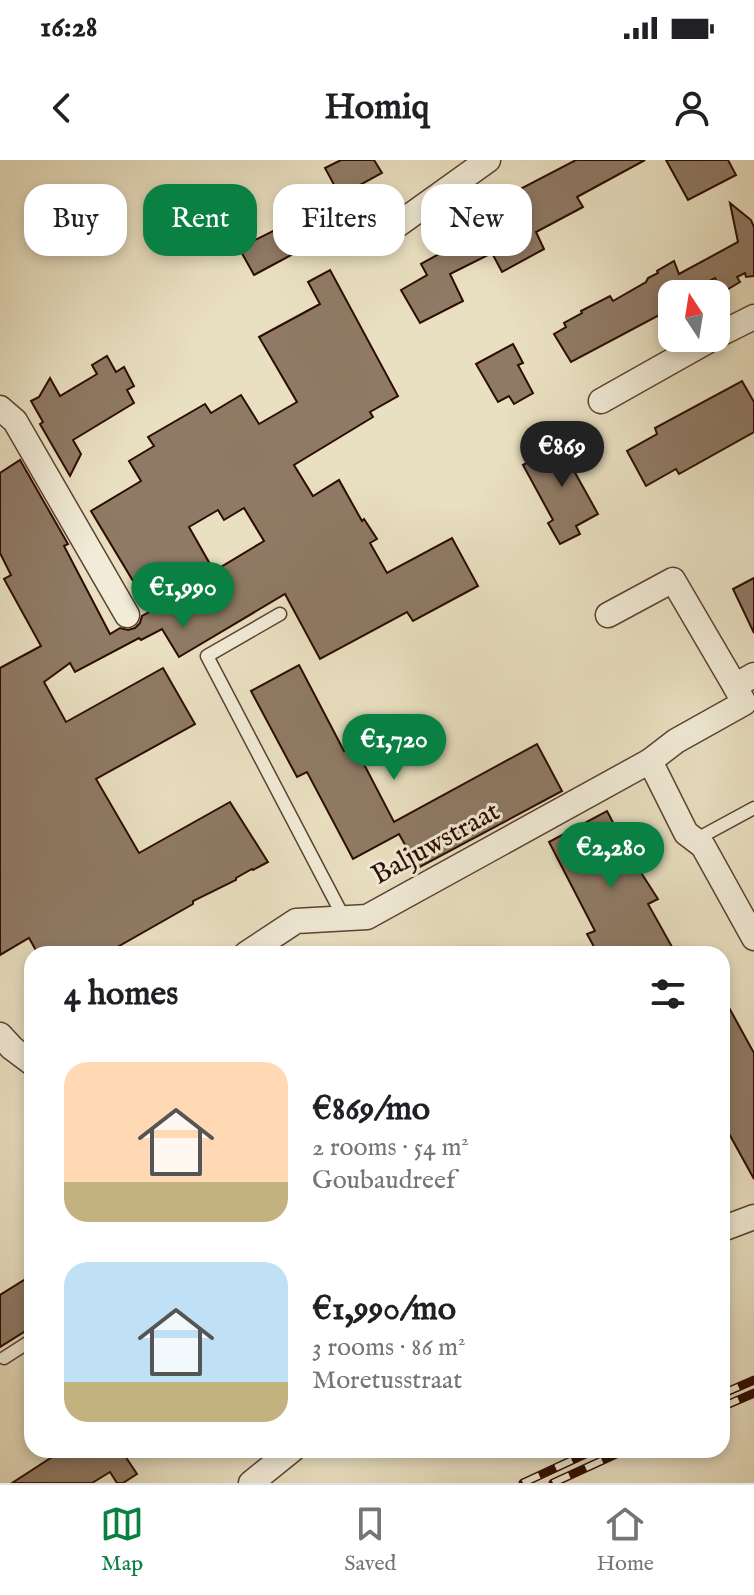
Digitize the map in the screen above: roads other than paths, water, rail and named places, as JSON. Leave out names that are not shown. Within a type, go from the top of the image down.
[{"type":"street","points":[[405,220],[488,160]]},
{"type":"street","points":[[730,329],[754,317]]},
{"type":"street","points":[[601,401],[688,352]]},
{"type":"street","points":[[0,408],[15,421],[127,615]]},
{"type":"street","points":[[608,615],[673,580],[744,680]]},
{"type":"street","name":"Baljuwstraat","points":[[258,946],[296,921],[367,917],[650,761],[676,741],[744,703],[744,680]]},
{"type":"street","points":[[650,761],[686,833],[703,846],[754,938]]},
{"type":"street","points":[[0,1035],[24,1057]]},
{"type":"street","points":[[730,1226],[754,1217]]},
{"type":"street","points":[[251,1483],[282,1458]]},
{"type":"lane","points":[[280,614],[207,656],[344,918]]},
{"type":"lane","points":[[695,840],[754,808]]},
{"type":"lane","points":[[4,1358],[24,1345]]},
{"type":"railway","points":[[730,1390],[754,1380]]},
{"type":"railway","points":[[730,1404],[754,1393]]},
{"type":"railway","points":[[523,1483],[577,1458]]},
{"type":"railway","points":[[553,1483],[608,1458]]}]
